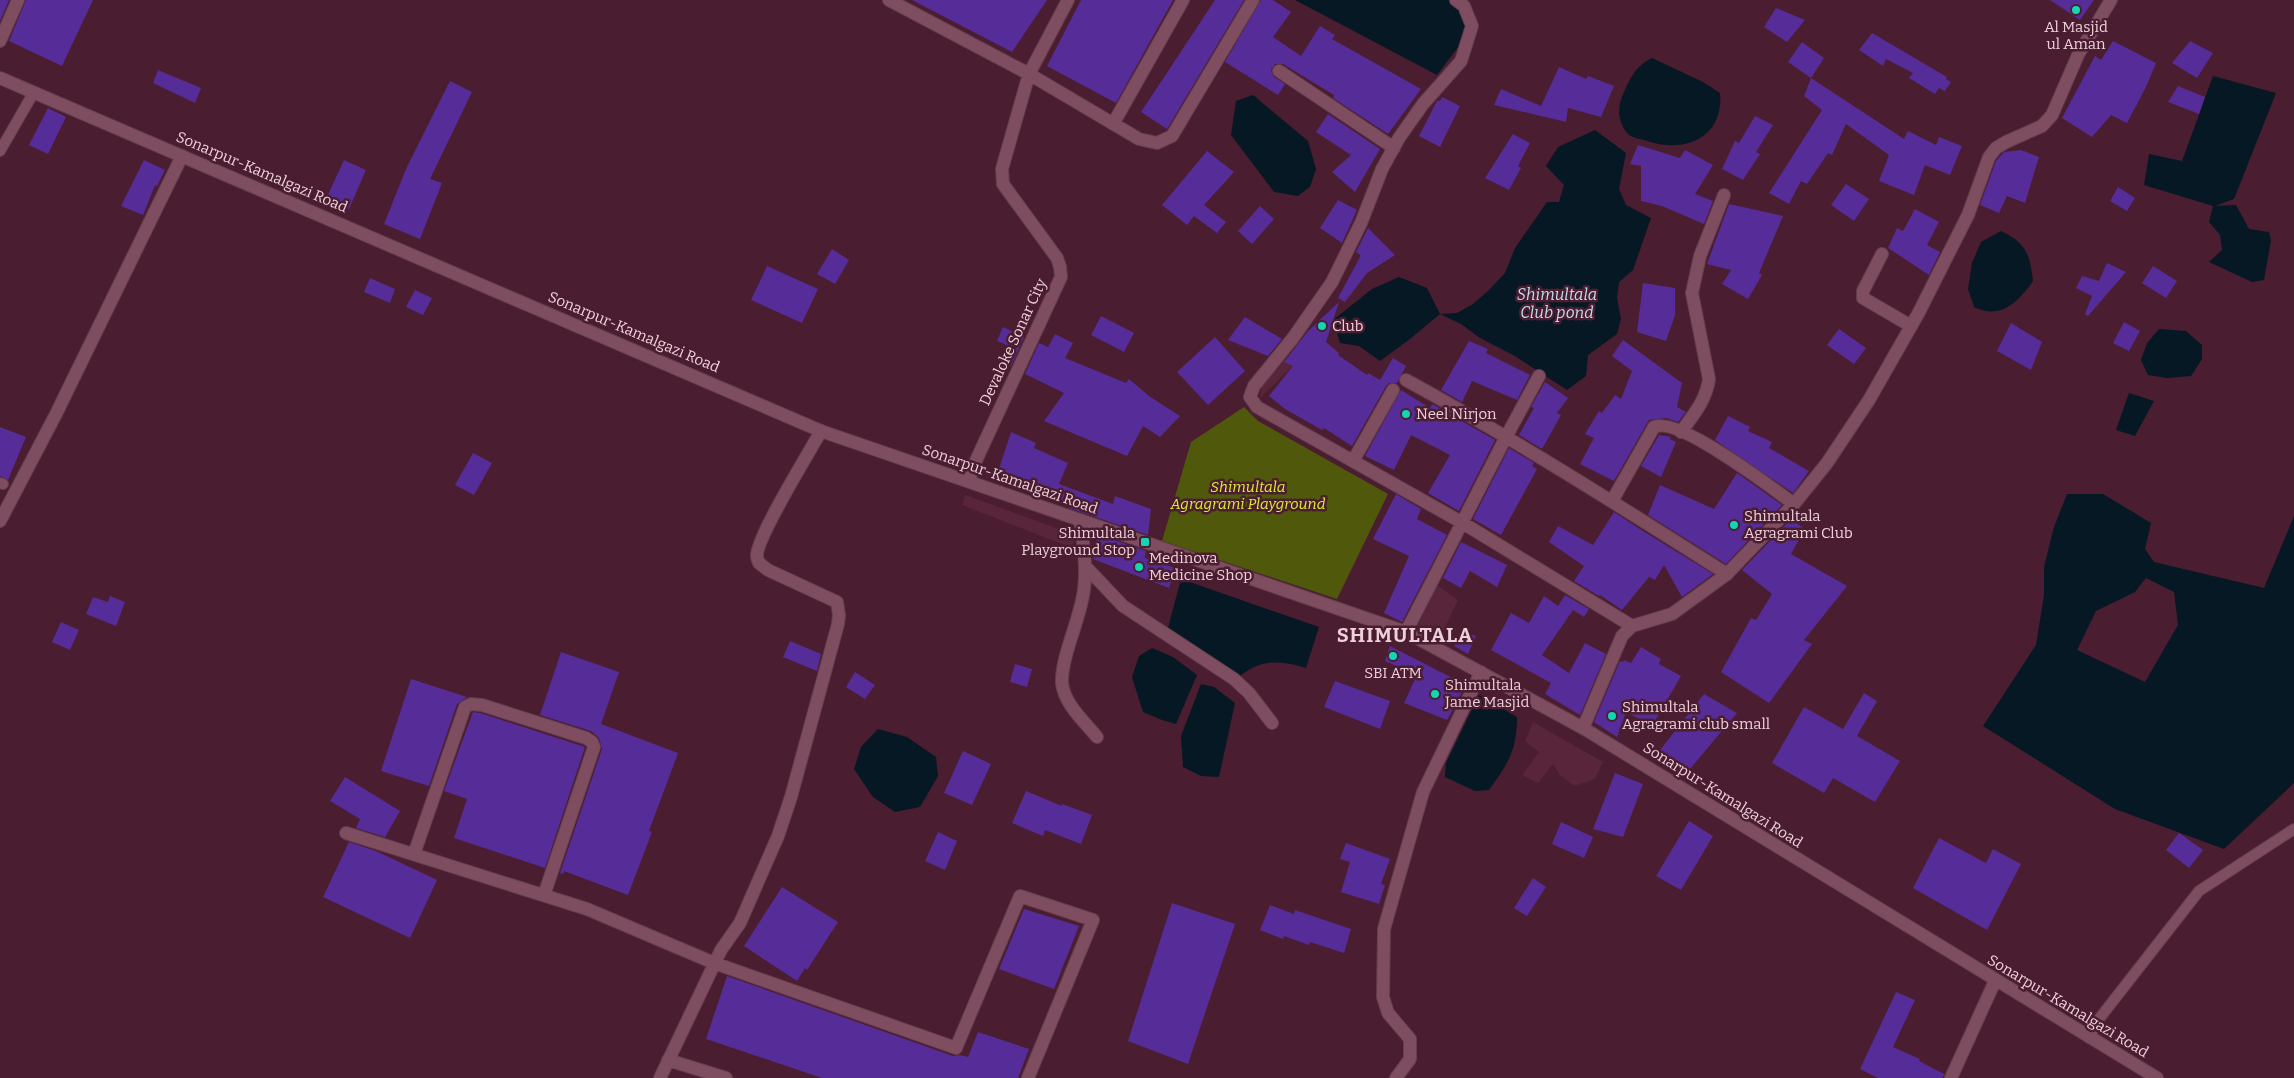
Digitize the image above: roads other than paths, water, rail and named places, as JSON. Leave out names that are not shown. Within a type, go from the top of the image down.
[{"type":"street","points":[[0,41],[18,0]]},
{"type":"street","points":[[889,0],[1029,74],[1139,139],[1157,143],[1172,136],[1253,0]]},
{"type":"street","name":"Devaloke Sonar City","points":[[969,482],[973,467],[1060,277],[1060,267],[1057,258],[1003,184],[1002,169],[1029,74],[1068,0]]},
{"type":"street","points":[[1112,124],[1183,0]]},
{"type":"street","points":[[1456,0],[1464,6],[1472,26],[1467,46],[1460,61],[1423,104],[1394,148],[1382,170],[1360,223],[1332,282],[1293,338],[1254,386],[1250,397],[1257,407],[1461,522],[1632,626]]},
{"type":"street","points":[[1584,728],[1622,636],[1632,626],[1672,614],[1727,574],[1794,504],[1827,463],[1869,400],[1911,326],[1968,215],[1989,157],[1996,148],[2006,142],[2042,126],[2052,115],[2078,55],[2112,0]]},
{"type":"street","points":[[1279,71],[1394,148]]},
{"type":"street","name":"Sonarpur-Kamalgazi Road","points":[[0,78],[821,431],[1406,632],[1584,728],[1995,981],[2157,1078]]},
{"type":"street","points":[[0,521],[56,414],[182,156]]},
{"type":"street","points":[[1680,432],[1703,402],[1707,391],[1709,379],[1692,293],[1700,256],[1724,195]]},
{"type":"street","points":[[1882,254],[1863,291],[1863,298],[1911,326]]},
{"type":"street","points":[[1406,632],[1461,522],[1539,376]]},
{"type":"street","points":[[1406,380],[1612,501],[1727,574]]},
{"type":"street","points":[[1353,461],[1393,390]]},
{"type":"street","points":[[1612,501],[1654,427],[1665,425],[1726,455],[1794,504]]},
{"type":"street","points":[[660,1078],[720,950],[740,923],[778,836],[791,797],[838,624],[839,615],[836,602],[768,570],[759,563],[756,555],[761,541],[785,495],[821,431]]},
{"type":"street","points":[[1080,520],[1085,566],[1084,588],[1065,663],[1062,683],[1069,703],[1097,737]]},
{"type":"street","points":[[1085,566],[1123,606],[1234,679],[1249,693],[1272,723]]},
{"type":"street","points":[[1396,1078],[1410,1059],[1410,1040],[1388,1013],[1383,997],[1384,929],[1423,792],[1481,672]]},
{"type":"street","points":[[414,854],[467,705],[477,704],[567,732],[586,738],[592,742],[594,747],[544,895]]},
{"type":"street","points":[[346,833],[587,908],[714,963],[956,1048],[1020,896],[1093,920],[1028,1078]]},
{"type":"street","points":[[1951,1078],[1995,981]]},
{"type":"street","points":[[668,1060],[726,1078]]},
{"type":"lane","points":[[0,151],[34,92]]},
{"type":"lane","points":[[2089,1038],[2099,1019],[2199,891],[2294,829]]},
{"type":"water","points":[[1295,0],[1449,0],[1468,15],[1465,38],[1437,75]]},
{"type":"water","points":[[1652,58],[1703,82],[1720,93],[1720,108],[1716,121],[1709,131],[1700,138],[1688,143],[1675,145],[1661,144],[1633,137],[1629,135],[1622,125],[1619,109],[1629,81],[1642,65]]},
{"type":"water","points":[[2213,76],[2276,93],[2234,199],[2215,206],[2236,205],[2249,229],[2269,232],[2271,240],[2264,280],[2252,282],[2209,262],[2222,250],[2220,235],[2209,222],[2213,206],[2144,185],[2149,154],[2182,161]]},
{"type":"water","points":[[1253,95],[1308,141],[1316,169],[1310,187],[1298,196],[1274,192],[1231,135],[1236,101]]},
{"type":"water","name":"Shimultala Club pond","points":[[1595,130],[1626,153],[1619,189],[1626,205],[1651,218],[1633,270],[1619,282],[1617,298],[1621,319],[1617,334],[1588,355],[1586,376],[1567,390],[1515,356],[1480,338],[1461,324],[1440,314],[1457,313],[1473,304],[1488,291],[1505,273],[1515,248],[1547,202],[1559,202],[1564,185],[1546,166],[1558,147]]},
{"type":"water","points":[[2001,231],[2016,240],[2025,250],[2030,263],[2033,281],[2021,296],[2008,307],[2001,310],[1984,310],[1974,307],[1968,289],[1972,263],[1981,242]]},
{"type":"water","points":[[1399,277],[1427,288],[1440,314],[1380,361],[1359,346],[1340,343],[1333,320],[1372,289]]},
{"type":"water","points":[[2159,329],[2186,331],[2202,345],[2202,359],[2191,376],[2167,378],[2148,375],[2141,360],[2147,343]]},
{"type":"water","points":[[2129,393],[2154,401],[2135,436],[2116,430]]},
{"type":"water","points":[[2067,494],[2103,494],[2151,523],[2145,549],[2154,562],[2264,588],[2294,516],[2294,783],[2224,849],[2115,809],[1983,726],[2036,645],[2044,595],[2044,567],[2054,527]],"holes":[[[2146,578],[2174,592],[2178,625],[2145,682],[2077,650],[2096,611],[2135,592]]]},
{"type":"water","points":[[1181,579],[1319,627],[1306,668],[1288,663],[1272,663],[1256,666],[1240,676],[1168,628]]},
{"type":"water","points":[[1152,648],[1173,657],[1197,675],[1176,724],[1143,712],[1132,677],[1139,656]]},
{"type":"water","points":[[1201,684],[1214,687],[1235,703],[1219,777],[1201,776],[1183,767],[1181,736]]},
{"type":"water","points":[[1479,695],[1517,717],[1517,729],[1510,756],[1489,790],[1475,791],[1445,777],[1446,763]]},
{"type":"water","points":[[878,729],[907,737],[936,757],[938,776],[920,807],[895,812],[873,797],[854,769],[861,747]]},
{"type":"place","name":"Al Masjid ul Aman","points":[[2076,10]]},
{"type":"place","name":"Club","points":[[1322,326]]},
{"type":"place","name":"Neel Nirjon","points":[[1406,414]]},
{"type":"place","name":"Shimultala Agragrami Club","points":[[1734,525]]},
{"type":"place","name":"Shimultala Playground Stop","points":[[1145,542]]},
{"type":"place","name":"Medinova Medicine Shop","points":[[1139,567]]},
{"type":"place","name":"SBI ATM","points":[[1393,656]]},
{"type":"place","name":"Shimultala Jame Masjid","points":[[1435,694]]},
{"type":"place","name":"Shimultala Agragrami club small","points":[[1612,716]]},
{"type":"district","name":"SHIMULTALA","points":[[1405,635]]},
{"type":"park label","name":"Shimultala Agragrami Playground","points":[[1248,496]]}]
